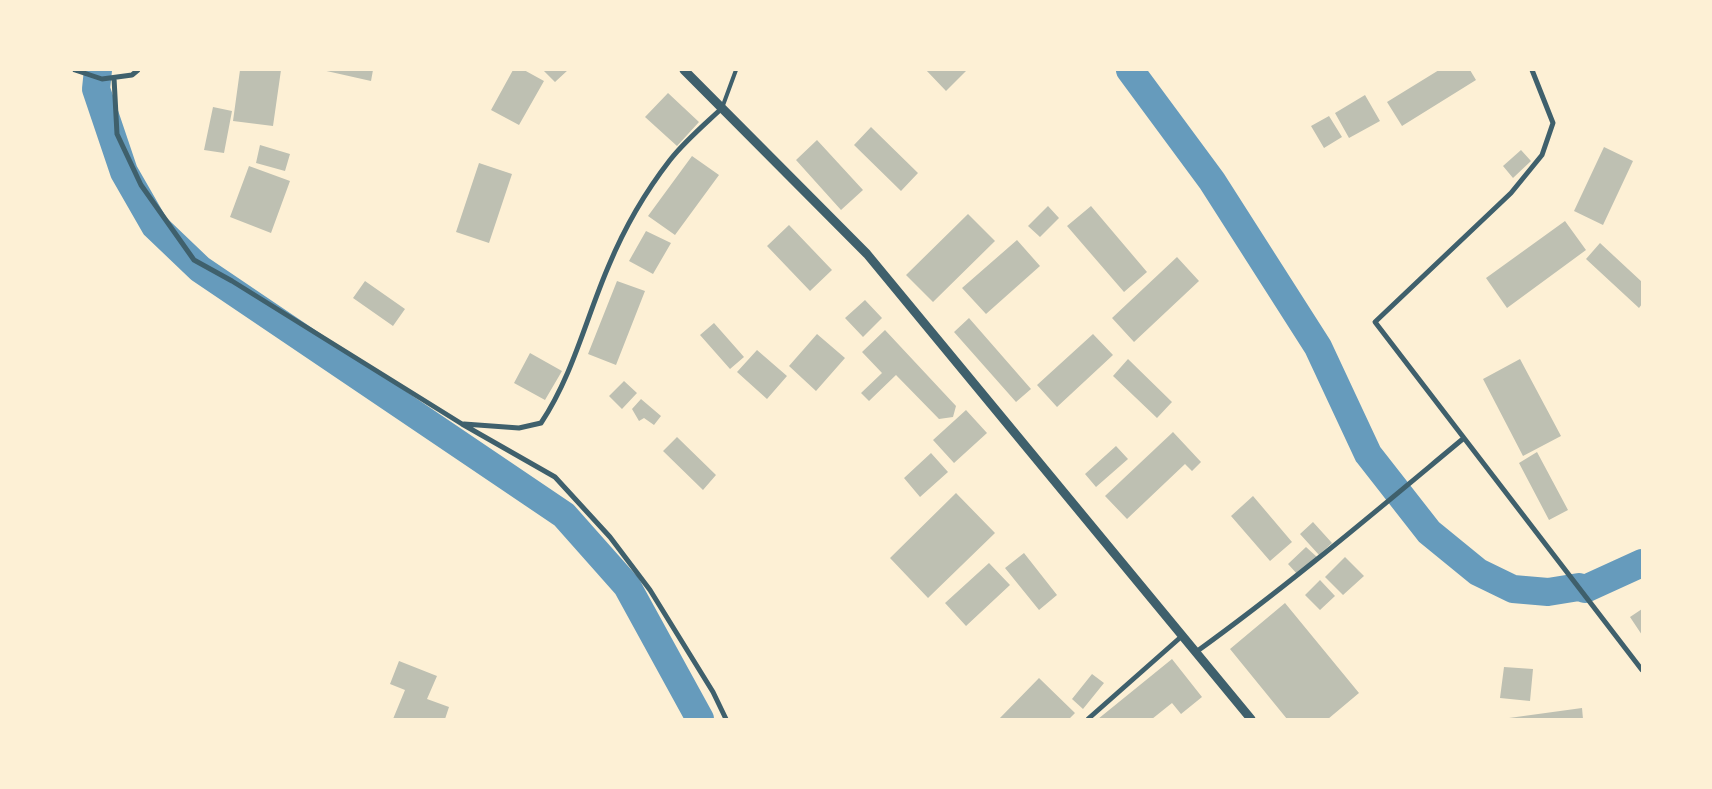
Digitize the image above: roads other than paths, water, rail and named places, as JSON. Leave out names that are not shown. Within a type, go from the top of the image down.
[{"type":"street","points":[[75,70],[102,79],[132,75],[138,70]]},
{"type":"street","points":[[684,70],[867,254],[1251,719]]},
{"type":"street","points":[[1532,70],[1553,124],[1542,155],[1510,193],[1375,322],[1642,670]]},
{"type":"street","points":[[114,78],[117,134],[142,185],[194,260],[241,287],[462,424],[556,477],[610,537],[650,590],[713,692],[726,719]]},
{"type":"street","points":[[462,424],[519,428],[541,423],[552,406],[570,367],[609,264],[642,202],[671,159],[721,109]]},
{"type":"street","points":[[1196,652],[1291,582],[1464,438]]},
{"type":"street","points":[[1088,719],[1182,636]]},
{"type":"lane","points":[[721,109],[736,70]]},
{"type":"waterway","points":[[98,70],[96,89],[124,172],[155,226],[200,269],[564,515],[627,586],[700,719]]},
{"type":"waterway","points":[[1130,70],[1212,181],[1318,347],[1368,454],[1429,532],[1478,572],[1513,589],[1548,592],[1579,587],[1585,589],[1642,563]]}]
